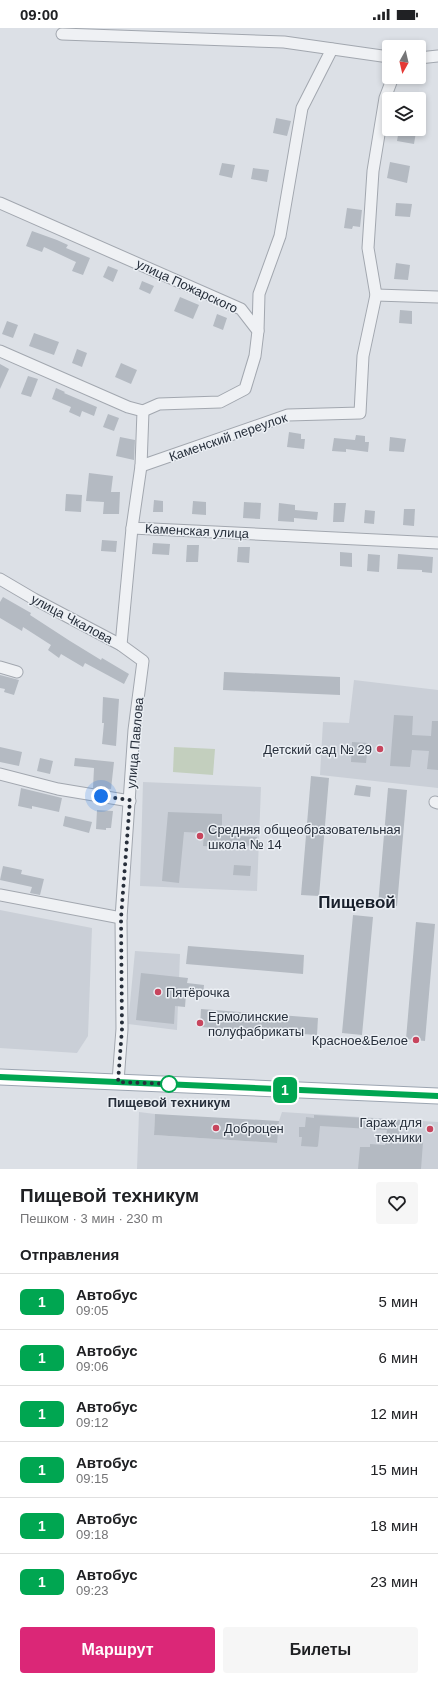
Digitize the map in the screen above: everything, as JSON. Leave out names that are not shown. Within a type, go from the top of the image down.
[{"type":"main road","points":[[0,1077],[438,1096]]},
{"type":"street","points":[[62,34],[284,42],[382,56]]},
{"type":"street","points":[[0,351],[128,407],[143,411],[159,404],[220,402],[245,389],[254,356],[258,331],[259,294],[280,236],[302,108],[332,48]]},
{"type":"street","points":[[426,57],[438,56]]},
{"type":"street","name":"Каменский переулок","points":[[141,466],[288,415],[360,413],[363,356],[376,295],[368,248],[373,171],[386,98],[391,84]]},
{"type":"street","name":"улица Пожарского","points":[[0,203],[241,309],[258,331]]},
{"type":"street","points":[[376,295],[438,297]]},
{"type":"street","name":"Каменская улица","points":[[143,411],[141,466],[132,528],[438,543]]},
{"type":"street","points":[[121,645],[132,528]]},
{"type":"street","name":"улица Чкалова","points":[[0,579],[34,599],[121,645],[143,661]]},
{"type":"street","name":"улица Павлова","points":[[118,1082],[122,1029],[121,918],[134,730],[143,661]]},
{"type":"street","points":[[0,667],[17,672]]},
{"type":"street","points":[[0,774],[58,789],[130,800]]},
{"type":"street","points":[[0,895],[121,918]]},
{"type":"shaded area","name":"Детский сад № 29","points":[[354,680],[438,690],[438,788],[320,775],[323,722],[349,723]]},
{"type":"shaded area","name":"Средняя общеобразовательная школа № 14","points":[[143,782],[261,787],[257,891],[140,886]]},
{"type":"shaded area","points":[[0,910],[92,928],[88,1036],[77,1053],[0,1048]]},
{"type":"shaded area","points":[[135,951],[180,954],[177,1030],[128,1024]]},
{"type":"shaded area","points":[[139,1112],[155,1114],[154,1135],[276,1143],[279,1121],[282,1112],[438,1122],[438,1169],[137,1169]]},
{"type":"green space","points":[[174,747],[215,749],[213,775],[173,772]]},
{"type":"building","points":[[276,118],[291,121],[287,136],[273,133]]},
{"type":"building","points":[[398,136],[415,136],[414,144],[397,141]]},
{"type":"building","points":[[390,162],[410,166],[407,183],[387,178]]},
{"type":"building","points":[[222,163],[235,165],[232,178],[219,175]]},
{"type":"building","points":[[253,168],[269,170],[267,182],[251,179]]},
{"type":"building","points":[[396,203],[412,204],[410,217],[395,216]]},
{"type":"building","points":[[347,208],[362,210],[360,227],[353,226],[352,229],[344,228]]},
{"type":"building","points":[[32,231],[68,245],[66,248],[90,258],[83,275],[72,271],[76,262],[44,247],[42,252],[26,246]]},
{"type":"building","points":[[396,263],[410,265],[408,280],[394,279]]},
{"type":"building","points":[[108,266],[118,270],[113,282],[103,277]]},
{"type":"building","points":[[142,281],[154,286],[150,294],[139,289]]},
{"type":"building","points":[[180,297],[199,305],[193,319],[174,311]]},
{"type":"building","points":[[400,310],[412,311],[412,324],[399,323]]},
{"type":"building","points":[[217,314],[227,318],[223,330],[213,326]]},
{"type":"building","points":[[7,321],[18,325],[13,338],[2,334]]},
{"type":"building","points":[[34,333],[59,342],[54,355],[29,346]]},
{"type":"building","points":[[77,349],[87,353],[82,367],[72,363]]},
{"type":"building","points":[[121,363],[137,370],[131,384],[115,377]]},
{"type":"building","points":[[0,364],[9,369],[0,389]]},
{"type":"building","points":[[28,376],[38,379],[31,397],[21,394]]},
{"type":"building","points":[[56,388],[97,407],[94,416],[82,411],[80,417],[69,412],[71,407],[52,399]]},
{"type":"building","points":[[108,414],[119,418],[114,431],[103,427]]},
{"type":"building","points":[[289,432],[301,434],[301,439],[305,439],[304,449],[287,447]]},
{"type":"building","points":[[356,435],[365,436],[365,442],[369,442],[368,452],[346,449],[346,452],[332,451],[334,438],[355,440]]},
{"type":"building","points":[[120,437],[135,440],[134,460],[116,456]]},
{"type":"building","points":[[390,437],[406,439],[404,452],[389,451]]},
{"type":"building","points":[[89,473],[113,476],[111,492],[120,492],[119,514],[103,514],[104,502],[86,501]]},
{"type":"building","points":[[66,494],[82,495],[81,512],[65,511]]},
{"type":"building","points":[[154,500],[163,501],[163,512],[153,512]]},
{"type":"building","points":[[193,501],[206,502],[206,515],[192,514]]},
{"type":"building","points":[[244,502],[261,503],[260,519],[243,518]]},
{"type":"building","points":[[279,503],[295,505],[295,510],[318,512],[317,520],[294,518],[294,522],[278,521]]},
{"type":"building","points":[[334,503],[346,503],[344,522],[333,522]]},
{"type":"building","points":[[404,509],[415,509],[414,526],[403,525]]},
{"type":"building","points":[[365,510],[375,511],[374,524],[364,523]]},
{"type":"building","points":[[102,540],[117,541],[116,552],[101,551]]},
{"type":"building","points":[[153,543],[170,544],[169,555],[152,554]]},
{"type":"building","points":[[187,545],[199,545],[198,562],[186,562]]},
{"type":"building","points":[[238,547],[250,547],[249,563],[237,562]]},
{"type":"building","points":[[340,552],[352,553],[352,567],[340,566]]},
{"type":"building","points":[[368,554],[380,555],[379,572],[367,571]]},
{"type":"building","points":[[398,554],[433,557],[432,573],[422,572],[422,570],[397,569]]},
{"type":"building","points":[[3,597],[31,613],[30,615],[101,660],[102,658],[129,674],[124,684],[85,663],[83,667],[61,654],[59,658],[48,650],[51,645],[23,627],[22,631],[0,618],[0,602]]},
{"type":"building","points":[[224,672],[340,677],[340,695],[223,690]]},
{"type":"building","points":[[0,675],[19,680],[14,695],[4,692],[5,689],[0,688]]},
{"type":"building","points":[[103,697],[119,699],[116,746],[102,744],[104,723],[102,723]]},
{"type":"building","points":[[394,715],[413,716],[412,735],[431,736],[432,721],[438,721],[438,770],[427,769],[429,751],[412,750],[410,767],[390,766]]},
{"type":"building","points":[[352,742],[368,743],[366,763],[351,762]]},
{"type":"building","points":[[0,747],[22,752],[19,766],[0,762]]},
{"type":"building","points":[[40,758],[53,761],[50,774],[37,771]]},
{"type":"building","points":[[75,758],[114,762],[111,789],[93,788],[94,768],[74,766]]},
{"type":"building","points":[[311,776],[329,778],[319,896],[301,895]]},
{"type":"building","points":[[356,785],[371,787],[370,797],[354,795]]},
{"type":"building","points":[[21,788],[62,798],[59,812],[32,806],[32,809],[18,806]]},
{"type":"building","points":[[388,788],[407,790],[397,906],[378,905]]},
{"type":"building","points":[[97,810],[113,811],[111,828],[106,828],[106,830],[96,829]]},
{"type":"building","points":[[168,812],[222,814],[222,835],[257,837],[257,846],[203,846],[204,833],[184,832],[179,883],[162,881]]},
{"type":"building","points":[[65,816],[92,822],[89,833],[63,826]]},
{"type":"building","points":[[234,865],[251,866],[250,876],[233,875]]},
{"type":"building","points":[[3,866],[22,870],[21,874],[44,879],[40,895],[30,893],[32,887],[0,880]]},
{"type":"building","points":[[353,915],[373,917],[362,1035],[342,1033]]},
{"type":"building","points":[[416,922],[435,924],[425,1041],[406,1039]]},
{"type":"building","points":[[188,946],[304,955],[303,974],[186,964]]},
{"type":"building","name":"Пятёрочка","points":[[141,973],[188,978],[187,983],[204,985],[203,996],[186,994],[185,1007],[175,1006],[174,1024],[136,1020]]},
{"type":"building","points":[[201,1009],[318,1018],[317,1035],[200,1027]]},
{"type":"building","name":"Доброцен","points":[[155,1114],[279,1121],[277,1143],[154,1135]]},
{"type":"building","points":[[314,1115],[400,1120],[399,1140],[423,1142],[421,1169],[358,1169],[360,1147],[370,1147],[370,1144],[385,1145],[387,1130],[320,1126],[318,1146],[301,1146],[302,1137],[299,1137],[299,1127],[305,1127],[306,1117],[314,1118]]},
{"type":"bus line","name":"1","points":[[0,1077],[438,1096]]},
{"type":"place","name":"Детский сад № 29","points":[[380,749]]},
{"type":"place","name":"Средняя общеобразовательная школа № 14","points":[[200,836]]},
{"type":"place","name":"Пятёрочка","points":[[158,992]]},
{"type":"place","name":"Ермолинские полуфабрикаты","points":[[200,1023]]},
{"type":"place","name":"Красное&Белое","points":[[416,1040]]},
{"type":"place","name":"Пищевой техникум","points":[[169,1084]]},
{"type":"place","name":"Доброцен","points":[[216,1128]]},
{"type":"place","name":"Гараж для техники","points":[[430,1129]]},
{"type":"district","name":"Пищевой","points":[[357,902]]},
{"type":"route","points":[[101,796],[130,800],[121,918],[122,1029],[118,1082],[169,1084]]}]
